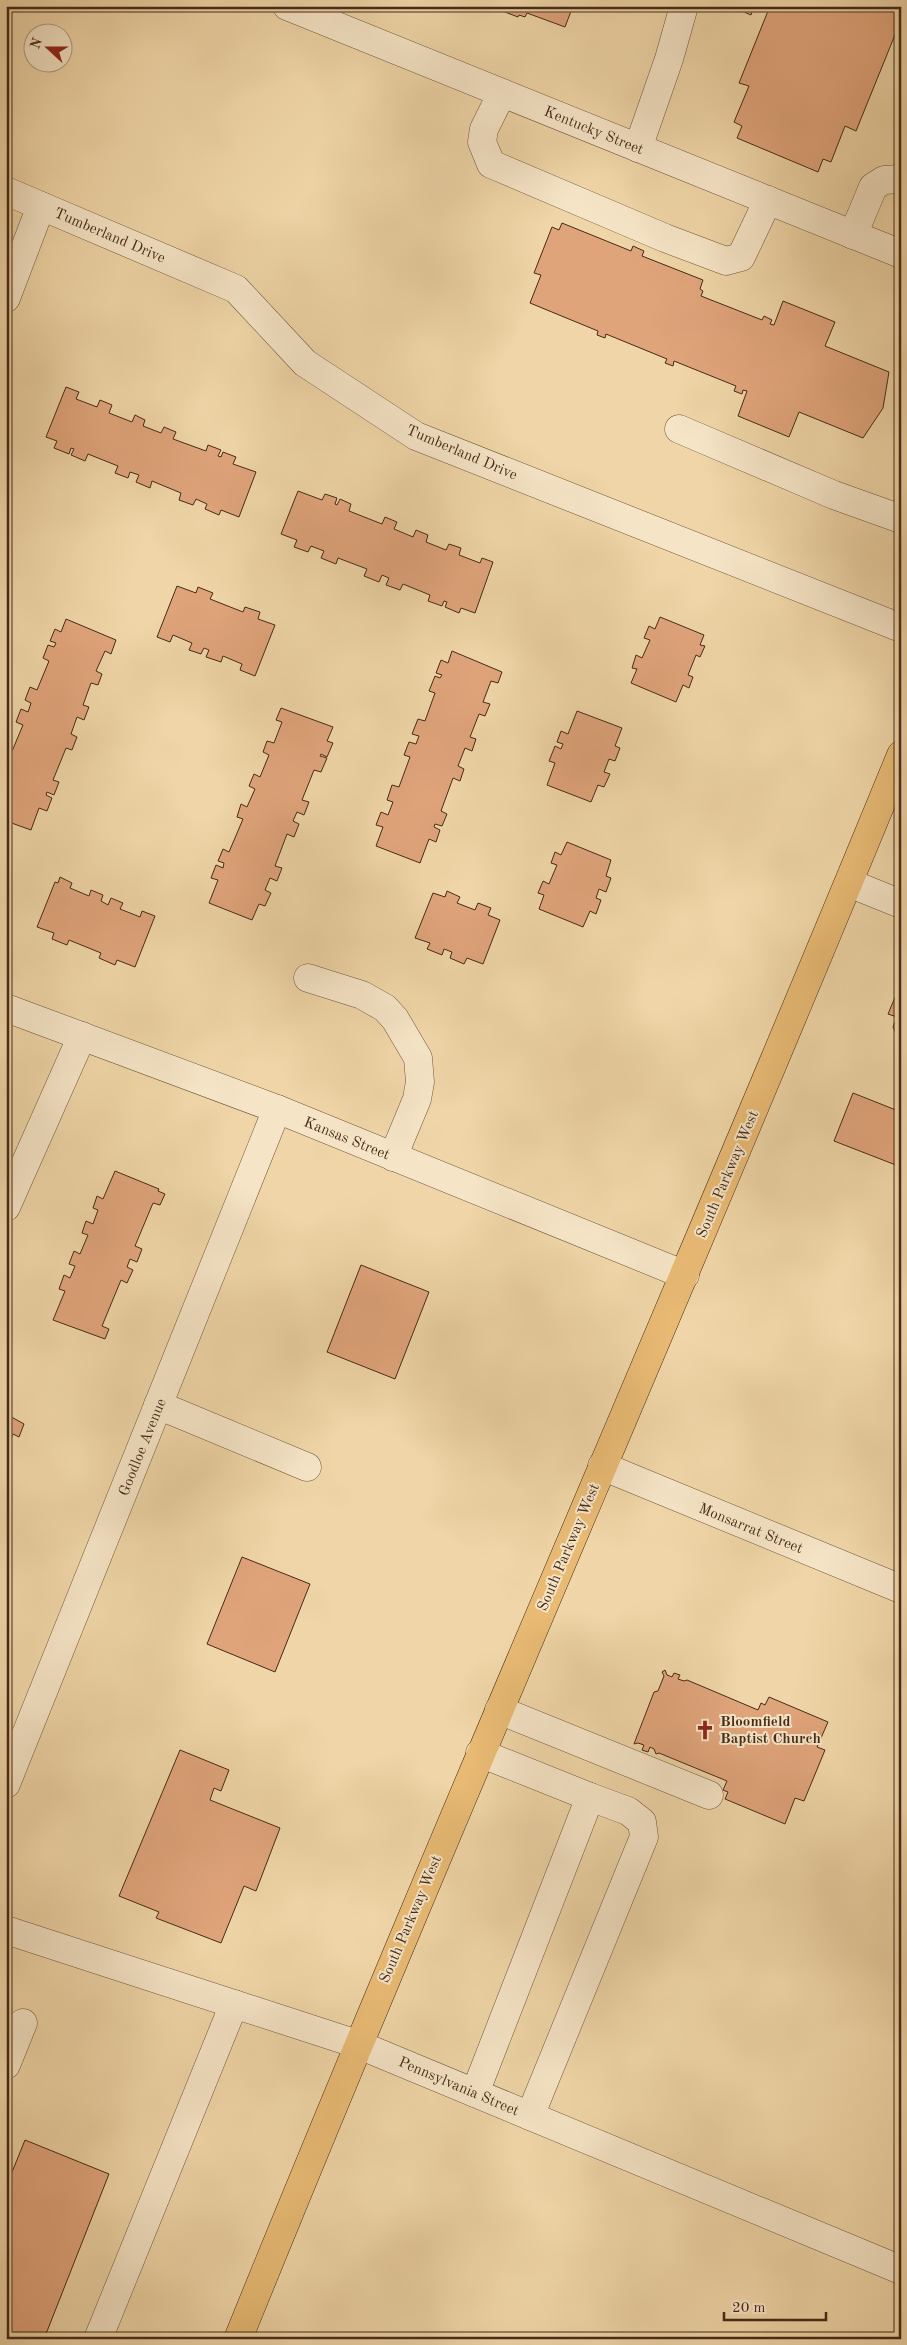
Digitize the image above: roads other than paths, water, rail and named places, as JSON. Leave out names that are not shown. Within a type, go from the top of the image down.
[{"type":"main road","name":"South Parkway West","points":[[238,2339],[357,2044],[685,1275],[901,755]]},
{"type":"street","name":"Kentucky Street","points":[[287,6],[901,254]]},
{"type":"street","points":[[638,148],[669,59],[684,6]]},
{"type":"street","points":[[502,93],[484,129],[482,142],[491,164],[665,238],[726,260],[741,257],[768,200]]},
{"type":"street","points":[[853,235],[874,187],[884,180],[901,178]]},
{"type":"street","name":"Tumberland Drive","points":[[6,191],[236,289],[305,363],[416,436],[901,628]]},
{"type":"street","points":[[6,298],[41,206]]},
{"type":"street","points":[[679,429],[834,494],[901,519]]},
{"type":"street","points":[[849,883],[901,904]]},
{"type":"street","points":[[308,978],[362,995],[385,1008],[395,1019],[418,1058],[420,1082],[417,1099],[393,1157]]},
{"type":"street","name":"Kansas Street","points":[[6,1008],[277,1109],[685,1275]]},
{"type":"street","points":[[6,1207],[82,1036]]},
{"type":"street","name":"Goodloe Avenue","points":[[6,1784],[277,1109]]},
{"type":"street","points":[[158,1405],[307,1467]]},
{"type":"street","name":"Monsarrat Street","points":[[602,1466],[901,1589]]},
{"type":"street","points":[[499,1710],[709,1795]]},
{"type":"street","points":[[480,1753],[628,1811],[642,1822],[644,1837],[530,2116]]},
{"type":"street","points":[[475,2093],[590,1796]]},
{"type":"street","name":"Pennsylvania Street","points":[[6,1930],[357,2044],[901,2270]]},
{"type":"street","points":[[98,2339],[234,2004]]},
{"type":"street","points":[[6,2065],[22,2023]]},
{"type":"place","name":"Bloomfield Baptist Church","points":[[705,1730]]}]
